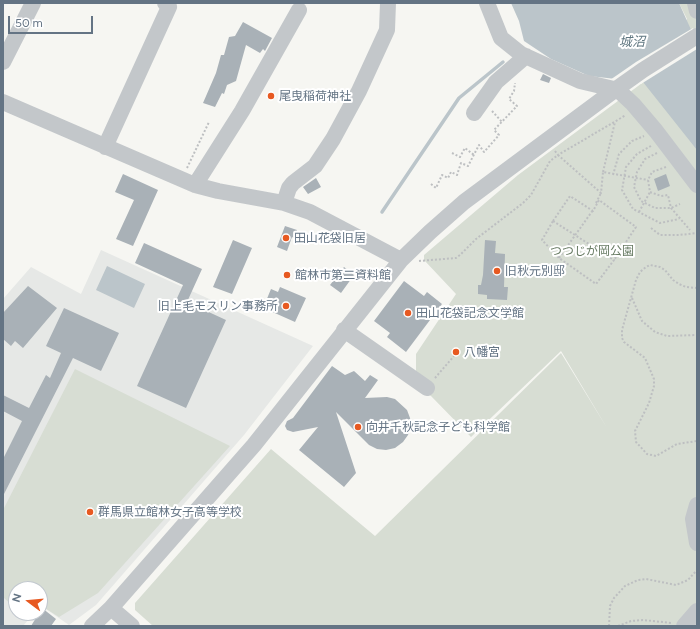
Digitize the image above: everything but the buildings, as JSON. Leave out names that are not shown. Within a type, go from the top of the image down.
[{"type":"street","points":[[3,62],[33,3]]},
{"type":"street","points":[[106,147],[169,7],[165,3]]},
{"type":"street","points":[[284,203],[289,188],[293,182],[315,166],[333,139],[360,91],[387,30],[388,3]]},
{"type":"street","points":[[486,3],[501,38],[526,56],[580,81],[618,90],[637,108],[654,138],[697,185]]},
{"type":"street","points":[[695,3],[697,11]]},
{"type":"street","points":[[188,182],[242,111],[299,10]]},
{"type":"street","points":[[92,626],[111,608],[254,444],[402,259],[464,202],[612,92],[643,70],[697,36]]},
{"type":"street","points":[[474,113],[496,82],[526,56]]},
{"type":"street","points":[[3,102],[188,182],[218,191],[284,203],[310,212],[402,259]]},
{"type":"street","points":[[344,330],[427,388]]},
{"type":"street","points":[[697,504],[693,519],[697,543]]},
{"type":"street","points":[[111,608],[132,626]]},
{"type":"street","points":[[684,626],[697,611]]},
{"type":"path","points":[[431,184],[436,188],[442,175],[448,178],[451,172],[457,175],[461,162],[468,166],[479,145],[484,152],[499,135],[494,130],[517,106],[509,98],[514,91],[516,80]]},
{"type":"path","points":[[402,259],[417,261],[456,258],[476,238],[523,203],[531,195],[550,161],[637,108]]},
{"type":"path","points":[[188,182],[209,122]]},
{"type":"path","points":[[593,211],[601,193],[603,172],[615,122]]},
{"type":"path","points":[[613,175],[620,154],[632,141],[654,138]]},
{"type":"path","points":[[654,138],[626,167],[622,190],[633,209],[660,223],[679,219]]},
{"type":"path","points":[[452,153],[460,157],[465,148],[474,155]]},
{"type":"path","points":[[552,148],[601,193]]},
{"type":"path","points":[[660,153],[645,159],[637,172],[634,187],[641,201],[655,208],[671,208],[680,204]]},
{"type":"path","points":[[639,212],[650,192],[648,180],[652,172],[666,167]]},
{"type":"path","points":[[603,172],[624,177],[648,180]]},
{"type":"path","points":[[650,192],[661,196],[668,195],[671,208],[690,230]]},
{"type":"path","points":[[559,258],[593,211],[599,200],[636,227],[596,284],[559,258],[542,240],[570,196],[593,211]]},
{"type":"path","points":[[553,221],[614,260]]},
{"type":"path","points":[[651,228],[660,235],[697,233]]},
{"type":"path","points":[[697,288],[686,287],[679,284],[673,280],[665,270],[650,265],[640,272],[636,280],[622,330],[622,338],[624,342],[644,358],[654,379],[654,386],[646,411],[635,430],[636,442],[647,454],[656,456],[677,444],[697,441]]},
{"type":"path","points":[[632,298],[642,321],[655,332],[667,336],[697,335]]},
{"type":"path","points":[[427,388],[454,356]]},
{"type":"path","points":[[609,626],[610,606],[614,598],[625,586],[638,580],[646,579],[676,585],[688,580],[697,570]]},
{"type":"path","points":[[618,626],[631,621],[643,620],[684,626]]},
{"type":"shaded area","name":"群馬県立館林女子高等学校","points":[[101,250],[313,346],[244,435],[96,605],[69,625],[48,611],[48,581],[8,581],[8,621],[27,621],[23,626],[4,626],[3,299],[31,267],[81,294]]},
{"type":"green space","name":"つつじが岡公園","points":[[679,3],[697,3],[697,626],[153,626],[135,610],[135,603],[271,449],[375,536],[561,353],[607,428],[561,351],[471,437],[431,396],[416,389],[416,354],[456,294],[424,260],[424,255],[518,175],[657,72],[687,19]]},
{"type":"green space","points":[[75,369],[230,446],[98,593],[59,617],[48,610],[48,581],[8,581],[8,602],[3,597],[3,510]]},
{"type":"water","name":"城沼","points":[[511,3],[679,3],[697,43],[697,150],[643,82],[589,76],[551,59],[524,41],[519,21]]},
{"type":"water","points":[[107,266],[145,284],[134,308],[96,290]]},
{"type":"pier","points":[[693,28],[697,37],[697,49],[641,84],[610,80],[636,62]]},
{"type":"waterway","points":[[382,212],[459,98],[503,62]]},
{"type":"place","name":"尾曳稲荷神社","points":[[271,96]]},
{"type":"place","name":"田山花袋旧居","points":[[286,238]]},
{"type":"place","name":"旧秋元別邸","points":[[497,271]]},
{"type":"place","name":"館林市第二資料館","points":[[287,275]]},
{"type":"place","name":"旧上毛モスリン事務所","points":[[286,306]]},
{"type":"place","name":"田山花袋記念文学館","points":[[408,313]]},
{"type":"place","name":"八幡宮","points":[[456,352]]},
{"type":"place","name":"向井千秋記念子ども科学館","points":[[358,427]]},
{"type":"place","name":"群馬県立館林女子高等学校","points":[[90,512]]}]
